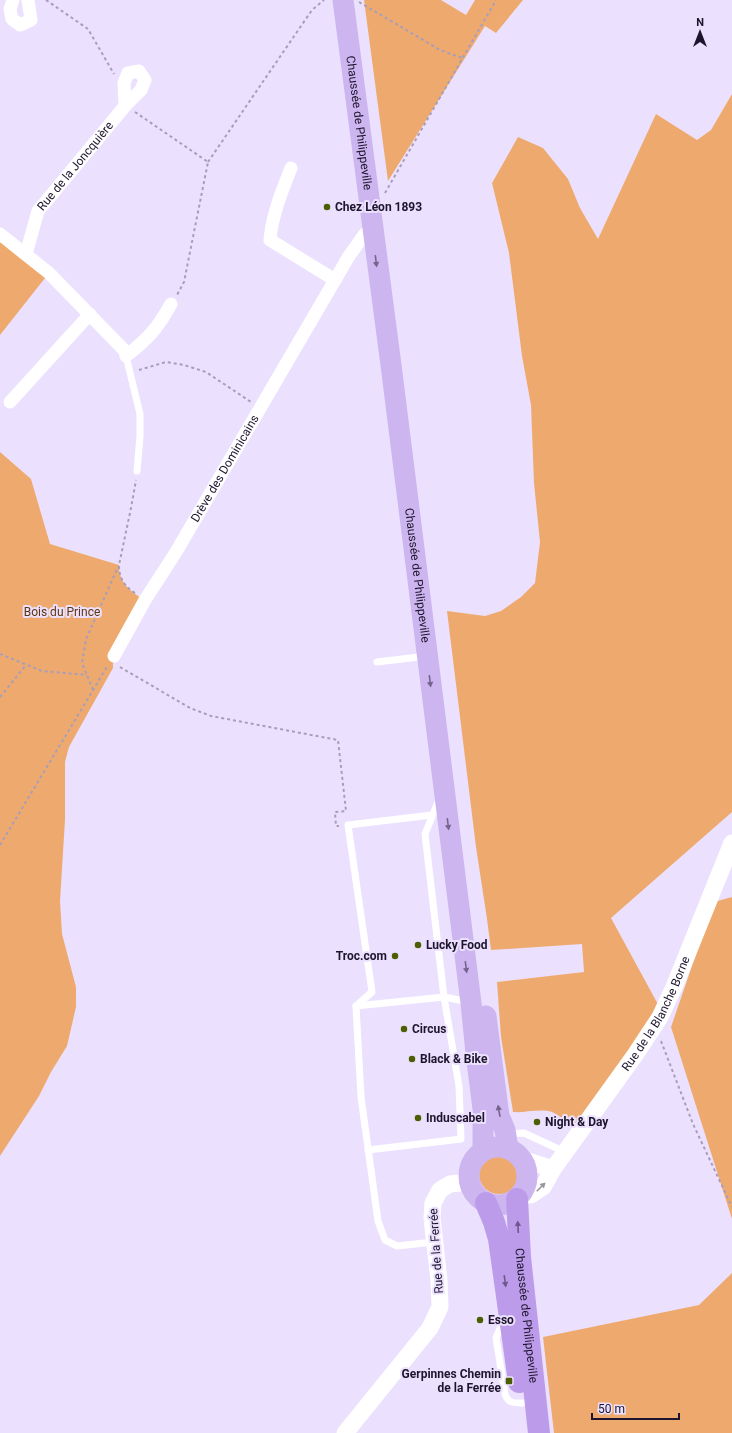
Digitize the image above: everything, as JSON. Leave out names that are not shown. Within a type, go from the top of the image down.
[{"type":"highway","name":"Chaussée de Philippeville","points":[[519,1197],[520,1257],[540,1433]]},
{"type":"highway","name":"Chaussée de Philippeville","points":[[486,1203],[499,1239],[526,1433]]},
{"type":"main road","name":"Chaussée de Philippeville","points":[[343,0],[391,365],[484,1109],[483,1151]]},
{"type":"main road","name":"Chaussée de Philippeville","points":[[356,0],[498,1112],[515,1144]]},
{"type":"main road","points":[[515,1144],[526,1169],[527,1176],[524,1189],[519,1197],[510,1203],[494,1205],[486,1203],[478,1198],[472,1190],[468,1172],[471,1164],[476,1156],[483,1151],[491,1148],[515,1144]]},
{"type":"street","points":[[13,0],[10,9],[12,20],[20,25],[31,20],[28,0]]},
{"type":"street","name":"Rue de la Joncquière","points":[[26,254],[38,211],[125,106],[141,90],[145,80],[140,71],[128,73],[124,83]]},
{"type":"street","points":[[124,83],[125,106]]},
{"type":"street","points":[[291,168],[280,196],[271,226],[270,240],[335,280]]},
{"type":"street","name":"Drève des Dominicains","points":[[112,658],[176,552],[349,256],[364,235],[372,228]]},
{"type":"street","points":[[0,234],[49,273],[125,351],[126,356],[147,339],[160,323],[171,304]]},
{"type":"street","points":[[10,402],[90,314]]},
{"type":"street","name":"Rue de la Blanche Borne","points":[[519,1197],[532,1195],[543,1187],[553,1169],[660,1017],[674,987],[730,850]]},
{"type":"street","points":[[515,1144],[553,1169]]},
{"type":"street","name":"Rue de la Ferrée","points":[[345,1433],[430,1328],[440,1307],[439,1280],[432,1218],[433,1203],[440,1190],[450,1184],[469,1182]]},
{"type":"lane","points":[[126,356],[140,414],[137,470]]},
{"type":"lane","points":[[377,662],[427,656]]},
{"type":"lane","points":[[368,1150],[461,1139],[459,1086],[444,997],[425,834],[438,802],[444,793]]},
{"type":"lane","points":[[356,1006],[372,992],[348,825],[432,815]]},
{"type":"lane","points":[[356,1006],[444,997],[471,1003]]},
{"type":"lane","points":[[356,1006],[361,1097],[378,1221],[385,1240],[397,1246],[435,1242]]},
{"type":"lane","points":[[515,1144],[565,1152]]},
{"type":"path","points":[[46,0],[88,28],[118,79],[124,83]]},
{"type":"path","points":[[171,304],[184,282],[208,162],[312,10],[324,0]]},
{"type":"path","points":[[356,0],[440,50],[462,58]]},
{"type":"path","points":[[382,197],[496,0]]},
{"type":"path","points":[[125,106],[208,162]]},
{"type":"path","points":[[130,371],[146,369],[166,362],[198,369],[206,372],[260,408]]},
{"type":"path","points":[[137,470],[119,565],[119,574],[122,581],[128,588],[141,598],[144,604]]},
{"type":"path","points":[[93,690],[82,663],[86,639],[119,565]]},
{"type":"path","points":[[0,654],[42,671],[87,675]]},
{"type":"path","points":[[0,845],[112,658],[190,708],[211,716],[338,740],[346,811],[335,812],[336,826],[348,825]]},
{"type":"path","points":[[0,697],[26,665]]},
{"type":"path","points":[[655,1024],[692,1124],[732,1207]]},
{"type":"green space","points":[[364,0],[441,0],[466,15],[475,0],[523,0],[496,33],[485,26],[388,181]]},
{"type":"green space","points":[[732,94],[732,812],[611,918],[660,1008],[575,1129],[561,1117],[552,1112],[543,1110],[513,1112],[501,1037],[497,982],[584,972],[582,944],[491,950],[476,847],[447,611],[485,616],[501,611],[521,597],[535,583],[540,542],[534,483],[531,405],[522,356],[509,253],[492,183],[518,137],[543,148],[568,179],[580,208],[598,239],[656,114],[697,140],[711,130]]},
{"type":"green space","points":[[0,234],[49,273],[0,335]]},
{"type":"green space","name":"Bois du Prince","points":[[0,452],[31,479],[50,544],[119,565],[119,571],[125,584],[141,598],[113,647],[113,668],[69,747],[65,762],[65,820],[60,901],[62,934],[76,987],[76,1007],[67,1046],[51,1072],[39,1096],[0,1156]]},
{"type":"green space","points":[[732,897],[732,1219],[671,1027],[714,902]]},
{"type":"green space","points":[[503,1154],[510,1157],[516,1163],[519,1174],[518,1182],[510,1191],[503,1194],[495,1194],[488,1191],[480,1182],[479,1170],[482,1163],[491,1155]]},
{"type":"green space","points":[[732,1273],[732,1433],[554,1433],[543,1337],[699,1305]]},
{"type":"place","name":"Chez Léon 1893","points":[[327,207]]},
{"type":"place","name":"Lucky Food","points":[[418,945]]},
{"type":"place","name":"Troc.com","points":[[395,956]]},
{"type":"place","name":"Circus","points":[[404,1029]]},
{"type":"place","name":"Black & Bike","points":[[412,1059]]},
{"type":"place","name":"Induscabel","points":[[418,1118]]},
{"type":"place","name":"Night & Day","points":[[537,1122]]},
{"type":"place","name":"Esso","points":[[480,1320]]},
{"type":"place","name":"Gerpinnes Chemin de la Ferrée","points":[[509,1381]]}]
